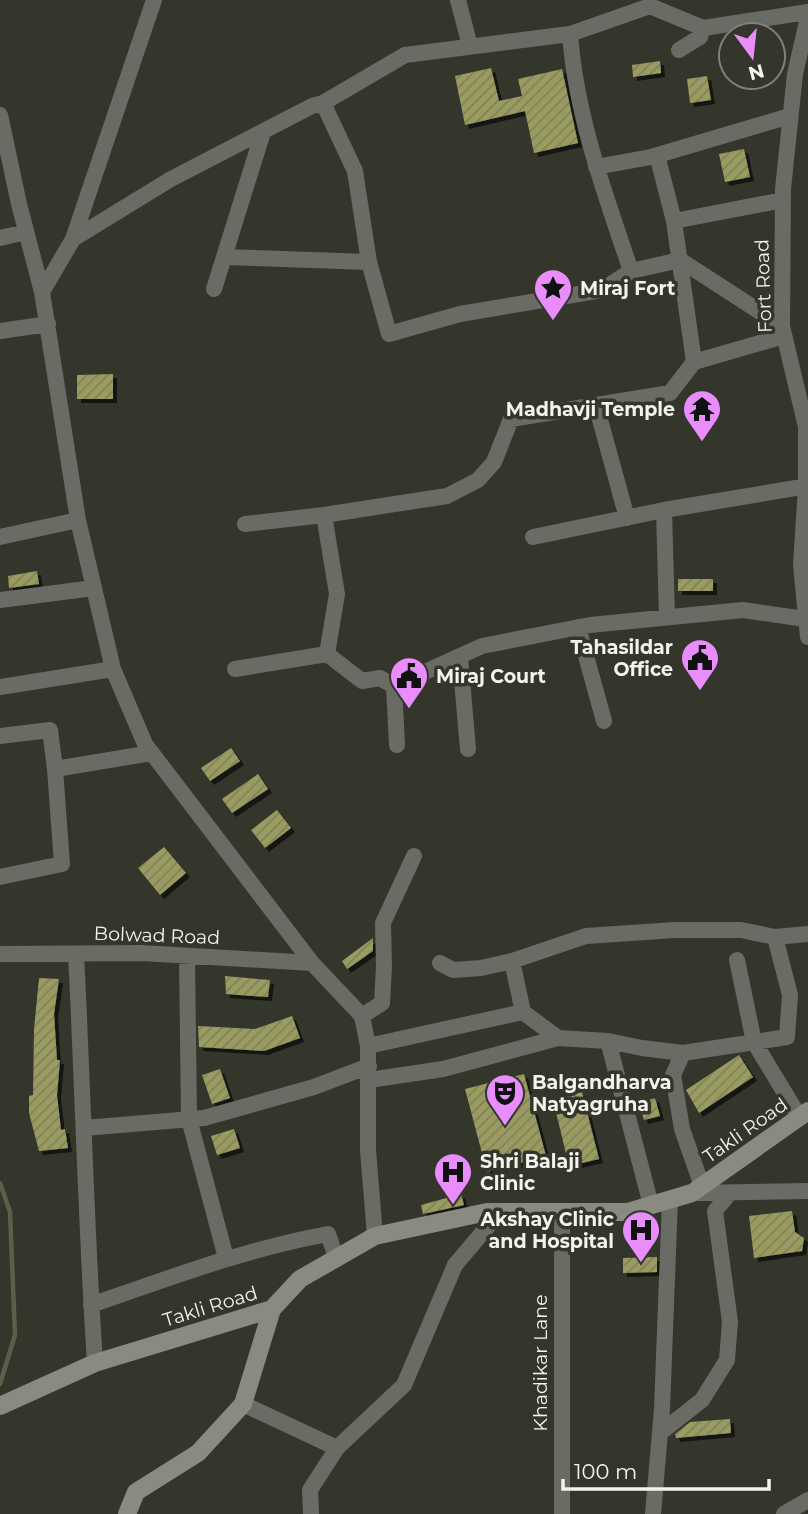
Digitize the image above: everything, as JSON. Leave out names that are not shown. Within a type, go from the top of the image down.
[{"type":"main road","name":"Takli Road","points":[[0,1406],[95,1363],[272,1309],[300,1279],[374,1236],[487,1212],[628,1212],[670,1200],[697,1190],[804,1115]]},
{"type":"main road","points":[[127,1514],[136,1492],[198,1453],[243,1404],[272,1309]]},
{"type":"street","points":[[42,292],[73,239],[154,0]]},
{"type":"street","points":[[458,0],[470,46]]},
{"type":"street","points":[[73,239],[171,179],[323,103],[405,55],[570,34],[650,6],[703,28],[808,15]]},
{"type":"street","name":"Fort Road","points":[[808,15],[795,74],[783,200],[783,331],[807,427],[807,486],[801,565],[808,637]]},
{"type":"street","points":[[679,50],[700,37],[703,28]]},
{"type":"street","points":[[570,34],[573,71],[596,167],[631,271]]},
{"type":"street","points":[[323,103],[355,171],[369,262],[389,334],[460,314],[602,290],[631,271],[680,260],[783,331]]},
{"type":"street","points":[[0,115],[4,149],[42,292],[78,520],[113,669],[145,744],[312,962],[362,1016],[368,1046],[368,1150],[374,1236]]},
{"type":"street","points":[[596,167],[657,155],[790,116]]},
{"type":"street","points":[[214,289],[263,132]]},
{"type":"street","points":[[657,155],[674,221],[694,362]]},
{"type":"street","points":[[674,221],[783,200]]},
{"type":"street","points":[[0,238],[26,232]]},
{"type":"street","points":[[223,257],[369,262]]},
{"type":"street","points":[[0,331],[48,324]]},
{"type":"street","points":[[246,524],[447,496],[478,480],[494,462],[511,419],[670,393],[694,362],[783,331]]},
{"type":"street","points":[[596,405],[627,518]]},
{"type":"street","points":[[533,537],[664,510],[807,486]]},
{"type":"street","points":[[664,510],[667,617]]},
{"type":"street","points":[[324,515],[337,594],[327,654]]},
{"type":"street","points":[[0,537],[78,520]]},
{"type":"street","points":[[0,600],[94,588]]},
{"type":"street","points":[[394,686],[482,646],[578,627],[743,610],[805,619]]},
{"type":"street","points":[[578,627],[604,721]]},
{"type":"street","points":[[235,668],[327,654],[362,681],[380,678],[394,686]]},
{"type":"street","points":[[460,657],[468,749]]},
{"type":"street","points":[[0,687],[113,669]]},
{"type":"street","points":[[394,686],[397,745]]},
{"type":"street","points":[[0,736],[51,730],[62,864],[0,877]]},
{"type":"street","points":[[55,769],[152,753]]},
{"type":"street","points":[[362,1016],[382,1003],[383,923],[414,856]]},
{"type":"street","points":[[440,963],[453,970],[481,968],[512,961],[586,936],[675,930],[740,930],[775,937],[808,934]]},
{"type":"street","points":[[84,1128],[189,1119],[369,1073],[443,1069],[558,1038],[608,1041],[684,1053],[787,1037],[790,995],[775,937]]},
{"type":"street","name":"Bolwad Road","points":[[0,954],[187,956],[312,962]]},
{"type":"street","points":[[76,954],[86,1226],[95,1363]]},
{"type":"street","points":[[187,956],[189,1119],[226,1258]]},
{"type":"street","points":[[737,960],[754,1042],[804,1115]]},
{"type":"street","points":[[512,961],[523,1012],[558,1038]]},
{"type":"street","points":[[368,1046],[523,1012]]},
{"type":"street","points":[[608,1041],[651,1205]]},
{"type":"street","points":[[684,1053],[673,1075],[682,1129],[697,1190],[808,1191]]},
{"type":"street","points":[[660,1433],[702,1400],[727,1360],[730,1322],[715,1211],[730,1192]]},
{"type":"street","points":[[653,1514],[660,1433],[670,1200]]},
{"type":"street","points":[[311,1514],[310,1490],[337,1448],[404,1385],[455,1265],[500,1212]]},
{"type":"street","name":"Khadikar Lane","points":[[562,1212],[562,1514]]},
{"type":"street","points":[[91,1305],[226,1258],[292,1240],[328,1234],[336,1257]]},
{"type":"street","points":[[243,1404],[337,1448]]},
{"type":"street","points":[[784,1514],[808,1500]]},
{"type":"building","points":[[660,61],[661,73],[633,77],[632,65]]},
{"type":"building","points":[[491,68],[499,101],[522,96],[518,79],[562,69],[578,143],[534,153],[525,111],[465,125],[455,76]]},
{"type":"building","points":[[707,76],[711,100],[690,103],[687,79]]},
{"type":"building","points":[[744,149],[750,177],[725,182],[719,154]]},
{"type":"building","points":[[113,374],[113,399],[77,399],[77,375]]},
{"type":"building","points":[[37,571],[39,584],[9,588],[8,576]]},
{"type":"building","points":[[678,579],[713,579],[713,591],[678,591]]},
{"type":"building","points":[[231,748],[240,761],[210,781],[201,768]]},
{"type":"building","points":[[258,774],[268,789],[232,813],[222,799]]},
{"type":"building","points":[[277,810],[291,828],[265,848],[251,830]]},
{"type":"building","points":[[164,847],[186,873],[160,895],[138,868]]},
{"type":"building","points":[[373,938],[373,951],[347,969],[342,961]]},
{"type":"building","points":[[225,976],[270,980],[268,997],[226,994]]},
{"type":"building","points":[[39,978],[59,979],[54,1014],[57,1060],[60,1060],[57,1095],[61,1130],[65,1129],[68,1148],[39,1151],[29,1113],[29,1096],[33,1095],[34,1029]]},
{"type":"building","points":[[292,1016],[300,1038],[264,1051],[199,1047],[198,1026],[255,1029]]},
{"type":"building","points":[[739,1055],[753,1077],[699,1113],[686,1090]]},
{"type":"building","points":[[220,1069],[230,1098],[212,1104],[202,1075]]},
{"type":"building","points":[[524,1074],[546,1156],[487,1172],[465,1089]]},
{"type":"building","points":[[582,1092],[599,1159],[569,1166],[553,1100]]},
{"type":"building","points":[[655,1098],[660,1116],[644,1120],[639,1103]]},
{"type":"building","points":[[234,1129],[240,1148],[217,1155],[211,1136]]},
{"type":"building","points":[[461,1194],[464,1205],[423,1214],[421,1205]]},
{"type":"building","points":[[792,1211],[795,1232],[804,1238],[802,1251],[754,1258],[749,1216]]},
{"type":"building","points":[[657,1257],[657,1272],[623,1273],[623,1258]]},
{"type":"building","points":[[730,1419],[731,1433],[676,1438],[675,1434],[690,1422]]},
{"type":"waterway","points":[[0,1183],[10,1212],[15,1335],[0,1384]]},
{"type":"place","name":"Miraj Fort","points":[[553,322]]},
{"type":"place","name":"Madhavji Temple","points":[[702,443]]},
{"type":"place","name":"Tahasildar Office","points":[[700,692]]},
{"type":"place","name":"Miraj Court","points":[[409,710]]},
{"type":"place","name":"Balgandharva Natyagruha","points":[[505,1127]]},
{"type":"place","name":"Shri Balaji Clinic","points":[[453,1206]]},
{"type":"place","name":"Akshay Clinic and Hospital","points":[[641,1264]]}]
